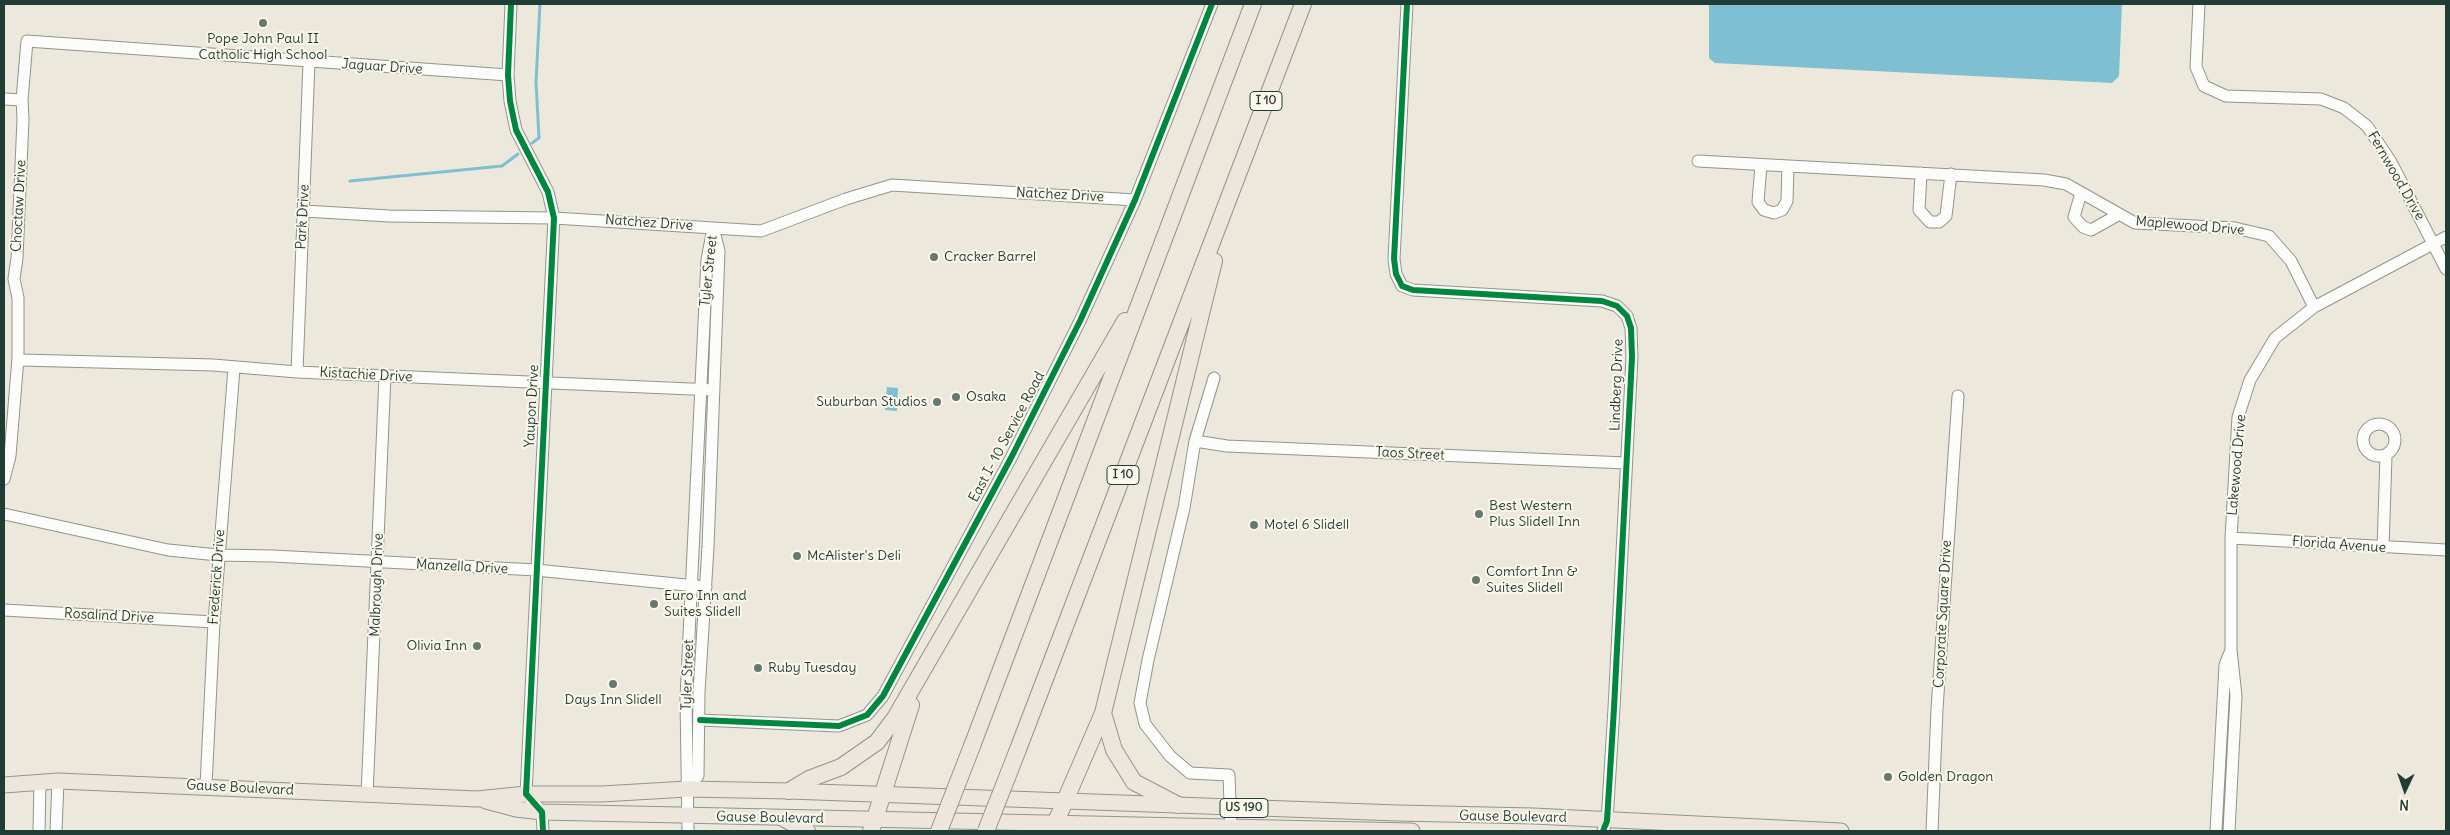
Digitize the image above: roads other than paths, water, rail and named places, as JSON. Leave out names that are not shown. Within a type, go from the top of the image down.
[{"type":"highway","points":[[939,831],[1253,4]]},
{"type":"highway","name":"I 10","points":[[986,831],[1303,4]]},
{"type":"highway","points":[[1053,828],[1066,802],[1103,713],[1229,198]]},
{"type":"highway","points":[[789,791],[809,779],[841,767],[877,742],[896,718],[1147,284]]},
{"type":"highway","points":[[872,826],[920,677]]},
{"type":"highway","points":[[1103,713],[1114,750],[1134,782],[1178,805]]},
{"type":"highway","points":[[783,818],[807,831]]},
{"type":"highway","points":[[1142,831],[1160,826]]},
{"type":"main road","name":"Gause Boulevard","points":[[4,785],[58,781],[477,799],[526,794],[602,794],[686,789],[789,791],[1066,802],[1533,816],[1607,828],[1841,831]]},
{"type":"main road","name":"Gause Boulevard","points":[[477,799],[516,809],[688,824],[783,818],[872,826],[1053,828],[1160,826],[1232,830],[1364,829],[1412,831]]},
{"type":"street","name":"Yaupon Drive","points":[[511,4],[508,75],[510,100],[516,130],[548,192],[554,218],[526,794]]},
{"type":"street","name":"East I- 10 Service Road","points":[[700,720],[839,726],[867,714],[883,696],[1011,458],[1068,345],[1135,200],[1212,4]]},
{"type":"street","name":"Lindberg Drive","points":[[1407,4],[1394,251],[1396,274],[1402,286],[1414,290],[1602,301],[1617,306],[1627,316],[1631,328],[1607,828]]},
{"type":"street","name":"Fernwood Drive","points":[[2199,4],[2196,67],[2204,86],[2226,96],[2321,100],[2344,108],[2367,126],[2391,162],[2446,268]]},
{"type":"street","name":"Choctaw Drive","points":[[4,479],[10,456],[18,358],[18,298],[14,280],[17,248],[22,100],[27,41],[77,43]]},
{"type":"street","name":"Jaguar Drive","points":[[77,43],[309,62],[508,75]]},
{"type":"street","name":"Park Drive","points":[[297,372],[309,62]]},
{"type":"street","points":[[4,99],[22,100]]},
{"type":"street","name":"Maplewood Drive","points":[[1698,161],[1921,174],[1951,174],[2044,180],[2066,184],[2135,223],[2235,228],[2268,236],[2291,261],[2314,307]]},
{"type":"street","points":[[1761,165],[1758,202],[1764,210],[1774,212],[1782,210],[1787,201],[1788,166]]},
{"type":"street","points":[[1921,174],[1919,210],[1930,222],[1939,222],[1946,216],[1951,174]]},
{"type":"street","name":"Natchez Drive","points":[[304,211],[389,216],[554,218],[647,222],[761,231],[892,185],[1135,200]]},
{"type":"street","name":"Maplewood Drive","points":[[2081,193],[2074,217],[2083,227],[2091,230],[2118,215]]},
{"type":"street","name":"Tyler Street","points":[[686,789],[686,698],[707,260],[713,228]]},
{"type":"street","name":"Tyler Street","points":[[686,789],[698,776],[700,692],[720,251],[713,228]]},
{"type":"street","name":"Lakewood Drive","points":[[2216,831],[2236,696],[2231,650],[2231,538],[2238,418],[2250,380],[2275,338],[2314,307],[2446,237]]},
{"type":"street","name":"Kistachie Drive","points":[[18,358],[21,360],[213,365],[297,372],[714,390]]},
{"type":"street","name":"Frederick Drive","points":[[206,786],[218,555],[234,368]]},
{"type":"street","name":"Malbrough Drive","points":[[367,795],[385,376]]},
{"type":"street","points":[[1214,378],[1195,441],[1184,508],[1148,660],[1140,703],[1145,724],[1170,756],[1190,772],[1229,775],[1229,807],[1232,830]]},
{"type":"street","name":"Corporate Square Drive","points":[[1932,831],[1937,709],[1958,396]]},
{"type":"street","name":"Taos Street","points":[[1195,441],[1227,446],[1626,463]]},
{"type":"street","points":[[2383,548],[2386,456]]},
{"type":"street","name":"Manzella Drive","points":[[4,514],[168,550],[218,555],[273,556],[536,570],[706,587]]},
{"type":"street","name":"Florida Avenue","points":[[2231,538],[2383,548],[2446,550]]},
{"type":"street","name":"Rosalind Drive","points":[[4,610],[214,622]]},
{"type":"street","name":"Lakewood Drive","points":[[2226,764],[2229,831]]},
{"type":"street","points":[[56,831],[58,781]]},
{"type":"street","points":[[39,831],[40,782]]},
{"type":"street","points":[[686,789],[688,824]]},
{"type":"street","points":[[526,794],[542,812],[543,831]]},
{"type":"street","points":[[1364,812],[1364,829]]},
{"type":"water","points":[[1709,4],[2122,4],[2119,76],[2112,83],[1715,63],[1709,58]]},
{"type":"water","points":[[887,387],[898,388],[897,411],[885,410]]},
{"type":"waterway","points":[[532,143],[539,138],[536,82],[540,4]]},
{"type":"waterway","points":[[350,181],[502,166],[518,154]]},
{"type":"place","name":"Pope John Paul II Catholic High School","points":[[263,23]]},
{"type":"place","name":"Cracker Barrel","points":[[934,257]]},
{"type":"place","name":"Osaka","points":[[956,397]]},
{"type":"place","name":"Suburban Studios","points":[[937,402]]},
{"type":"place","name":"Best Western Plus Slidell Inn","points":[[1479,514]]},
{"type":"place","name":"Motel 6 Slidell","points":[[1254,525]]},
{"type":"place","name":"McAlister's Deli","points":[[797,556]]},
{"type":"place","name":"Comfort Inn & Suites Slidell","points":[[1476,580]]},
{"type":"place","name":"Euro Inn and Suites Slidell","points":[[654,604]]},
{"type":"place","name":"Olivia Inn","points":[[477,646]]},
{"type":"place","name":"Ruby Tuesday","points":[[758,668]]},
{"type":"place","name":"Days Inn Slidell","points":[[613,684]]},
{"type":"place","name":"Golden Dragon","points":[[1888,777]]}]
